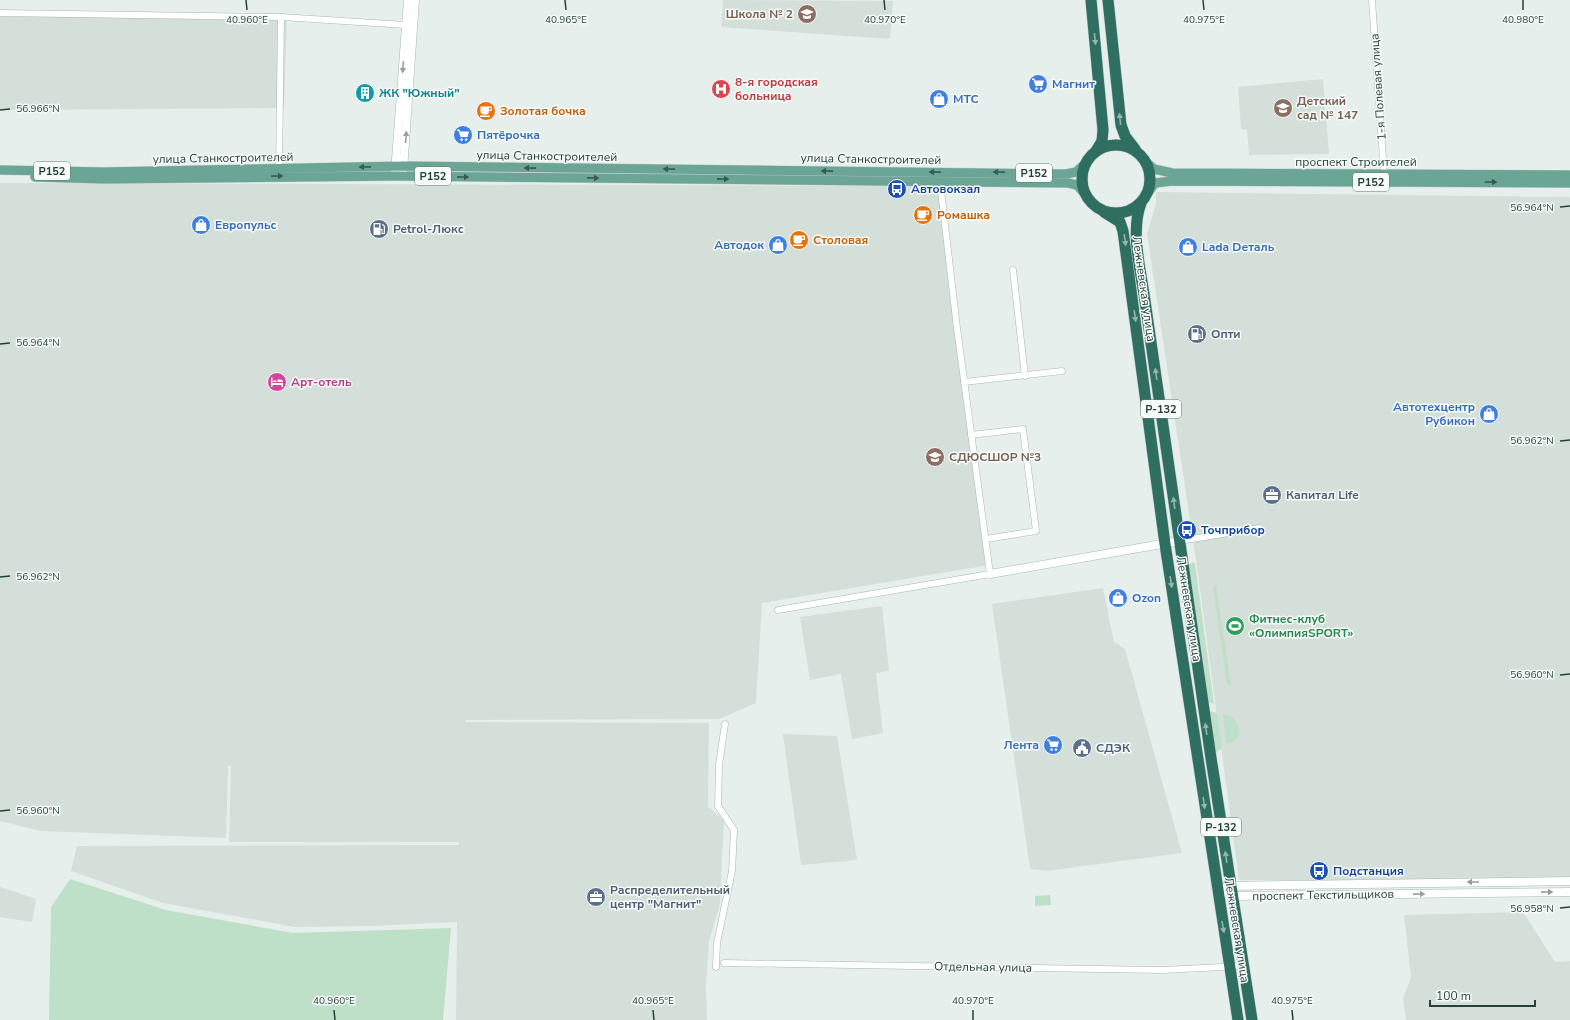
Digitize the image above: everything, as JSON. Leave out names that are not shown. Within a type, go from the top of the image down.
[{"type":"highway","points":[[1091,0],[1103,130],[1102,141],[1088,160],[1083,173],[1084,193],[1092,204],[1104,212],[1124,213],[1141,203],[1148,193],[1150,175],[1146,162],[1127,140],[1121,128],[1108,0]]},
{"type":"highway","points":[[1096,151],[1108,146],[1116,145],[1125,146],[1136,151]]},
{"type":"highway","name":"Лежневская улица","points":[[1141,203],[1136,217],[1136,229],[1231,890],[1252,1020]]},
{"type":"highway","name":"Лежневская улица","points":[[1104,212],[1120,222],[1123,231],[1165,544],[1216,889],[1238,1020]]},
{"type":"main road","points":[[399,171],[411,3]]},
{"type":"main road","name":"улица Станкостроителей","points":[[0,176],[104,179],[399,171],[1066,174],[1076,172],[1088,160]]},
{"type":"main road","name":"проспект Строителей","points":[[1146,162],[1154,170],[1172,174],[1570,183]]},
{"type":"main road","name":"улица Станкостроителей","points":[[0,170],[104,172],[280,169],[940,182],[1068,183],[1077,185],[1084,193]]},
{"type":"main road","name":"проспект Строителей","points":[[1148,193],[1155,183],[1172,181],[1570,175]]},
{"type":"main road","points":[[990,574],[1180,541]]},
{"type":"main road","name":"проспект Текстильщиков","points":[[1231,890],[1570,881]]},
{"type":"main road","name":"проспект Текстильщиков","points":[[1216,889],[1570,892]]},
{"type":"street","name":"1-я Полевая улица","points":[[1372,0],[1384,178]]},
{"type":"street","points":[[0,12],[281,17],[410,25]]},
{"type":"street","points":[[280,169],[281,17]]},
{"type":"street","points":[[778,610],[990,574],[964,382],[940,182]]},
{"type":"street","points":[[1013,270],[1025,376]]},
{"type":"street","points":[[964,382],[1062,371]]},
{"type":"street","points":[[971,435],[1023,429],[1036,531],[986,539]]},
{"type":"street","points":[[1180,541],[1260,528]]},
{"type":"street","points":[[716,967],[717,943],[732,871],[734,830],[718,806],[719,765],[725,724]]},
{"type":"street","name":"Отдельная улица","points":[[724,963],[1162,970],[1243,966]]},
{"type":"shaded area","name":"Школа № 2","points":[[723,0],[893,1],[890,39],[721,27]]},
{"type":"shaded area","points":[[165,15],[287,19],[284,108],[0,110],[0,17]]},
{"type":"shaded area","name":"Детский сад № 147","points":[[1323,79],[1329,154],[1249,155],[1247,130],[1241,129],[1238,87]]},
{"type":"shaded area","points":[[0,183],[939,186],[989,565],[762,603],[756,703],[719,719],[465,720],[466,722],[709,723],[708,807],[724,820],[720,904],[709,941],[706,987],[707,1020],[456,1020],[457,922],[370,926],[295,927],[163,903],[71,871],[77,846],[459,845],[459,842],[229,842],[231,766],[228,766],[226,838],[41,831],[0,821]]},
{"type":"shaded area","points":[[1156,192],[1570,197],[1570,882],[1239,880],[1196,560],[1147,234],[1156,204]]},
{"type":"shaded area","points":[[1103,588],[1114,642],[1125,649],[1182,853],[1047,871],[1030,869],[992,604]]},
{"type":"shaded area","points":[[882,606],[889,671],[876,673],[883,733],[852,739],[841,674],[810,680],[800,617]]},
{"type":"shaded area","points":[[783,734],[837,736],[857,860],[801,865]]},
{"type":"shaded area","points":[[0,887],[36,899],[32,922],[0,917]]},
{"type":"shaded area","points":[[1523,912],[1555,962],[1570,961],[1570,1020],[1406,1020],[1403,999],[1411,977],[1404,915]]},
{"type":"green space","points":[[1194,562],[1214,704],[1208,702],[1188,565]]},
{"type":"green space","points":[[1216,585],[1231,685],[1227,685],[1213,586]]},
{"type":"green space","points":[[1210,711],[1217,713],[1222,748],[1217,752],[1215,751]]},
{"type":"green space","points":[[1223,714],[1234,719],[1239,728],[1239,737],[1229,744],[1226,743]]},
{"type":"green space","points":[[70,879],[166,910],[293,933],[451,928],[443,1020],[49,1020],[51,907]]},
{"type":"green space","points":[[1050,895],[1051,905],[1035,906],[1035,896]]},
{"type":"place","name":"Школа № 2","points":[[807,14]]},
{"type":"place","name":"Магнит","points":[[1038,84]]},
{"type":"place","name":"8-я городская больница","points":[[721,89]]},
{"type":"place","name":"ЖК \"Южный\"","points":[[365,93]]},
{"type":"place","name":"МТС","points":[[939,99]]},
{"type":"place","name":"Детский сад № 147","points":[[1283,108]]},
{"type":"place","name":"Золотая бочка","points":[[486,111]]},
{"type":"place","name":"Пятёрочка","points":[[463,135]]},
{"type":"place","name":"Автовокзал","points":[[897,189]]},
{"type":"place","name":"Ромашка","points":[[923,215]]},
{"type":"place","name":"Европульс","points":[[201,225]]},
{"type":"place","name":"Petrol-Люкс","points":[[379,229]]},
{"type":"place","name":"Столовая","points":[[799,240]]},
{"type":"place","name":"Автодок","points":[[778,245]]},
{"type":"place","name":"Lada Dеталь","points":[[1188,247]]},
{"type":"place","name":"Опти","points":[[1197,334]]},
{"type":"place","name":"Арт-отель","points":[[277,382]]},
{"type":"place","name":"Автотехцентр Рубикон","points":[[1489,414]]},
{"type":"place","name":"СДЮСШОР №3","points":[[935,457]]},
{"type":"place","name":"Капитал Life","points":[[1272,495]]},
{"type":"place","name":"Точприбор","points":[[1187,530]]},
{"type":"place","name":"Ozon","points":[[1118,598]]},
{"type":"place","name":"Фитнес-клуб «ОлимпияSPORT»","points":[[1235,626]]},
{"type":"place","name":"Лента","points":[[1053,745]]},
{"type":"place","name":"СДЭК","points":[[1082,748]]},
{"type":"place","name":"Подстанция","points":[[1319,871]]},
{"type":"place","name":"Распределительный центр \"Магнит\"","points":[[596,897]]}]
